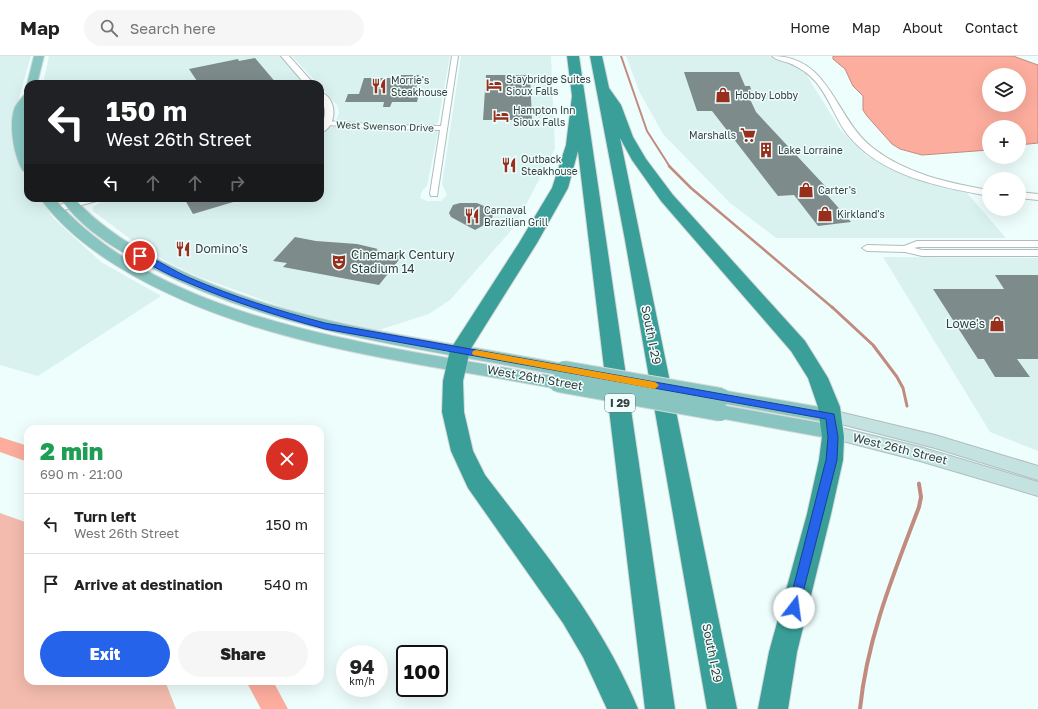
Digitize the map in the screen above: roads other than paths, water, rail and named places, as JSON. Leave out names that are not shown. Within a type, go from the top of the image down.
[{"type":"highway","name":"I 29","points":[[573,56],[660,709]]},
{"type":"highway","name":"South I-29","points":[[596,56],[635,247],[722,709]]},
{"type":"highway","points":[[602,87],[614,105],[626,137],[647,173],[667,198],[771,314],[805,355],[818,378],[827,401],[832,424],[832,460],[783,652],[773,709]]},
{"type":"highway","points":[[578,97],[573,145],[560,188],[535,233],[458,357],[453,381],[453,412],[462,451],[468,466],[488,499],[573,614],[596,654],[623,709]]},
{"type":"main road","points":[[33,80],[39,56]]},
{"type":"main road","points":[[24,103],[21,108],[18,122],[21,146],[24,155]]},
{"type":"main road","name":"West 26th Street","points":[[61,202],[68,222],[85,236],[126,264],[171,288],[216,307],[316,338],[458,357],[947,445],[1038,473]]},
{"type":"main road","name":"West 26th Street","points":[[832,424],[881,443],[1038,490]]},
{"type":"street","points":[[284,56],[306,80]]},
{"type":"street","points":[[434,194],[455,56]]},
{"type":"street","points":[[776,56],[800,65],[814,75],[855,137],[880,158],[906,171],[928,179],[982,192]]},
{"type":"street","points":[[324,100],[330,109],[324,124]]},
{"type":"street","name":"West Swenson Drive","points":[[324,127],[444,128]]},
{"type":"street","points":[[1026,196],[1038,197]]},
{"type":"street","points":[[905,249],[917,244],[1038,244]]},
{"type":"street","points":[[867,248],[905,249],[922,253],[1038,253]]},
{"type":"waterway","points":[[621,56],[647,131],[670,167]]},
{"type":"waterway","points":[[670,167],[691,188],[833,308]]},
{"type":"waterway","points":[[832,307],[873,345],[897,377],[903,388],[907,406]]},
{"type":"waterway","points":[[0,444],[24,453]]},
{"type":"waterway","points":[[860,709],[875,631],[891,581],[919,507],[921,497],[919,484]]},
{"type":"waterway","points":[[261,685],[275,709]]},
{"type":"place","name":"Staybridge Suites Sioux Falls","points":[[494,85]]},
{"type":"place","name":"Morrie's Steakhouse","points":[[379,86]]},
{"type":"place","name":"Hobby Lobby","points":[[723,95]]},
{"type":"place","name":"Hampton Inn Sioux Falls","points":[[501,116]]},
{"type":"place","name":"Marshalls","points":[[748,135]]},
{"type":"place","name":"Lake Lorraine","points":[[766,150]]},
{"type":"place","name":"Outback Steakhouse","points":[[509,165]]},
{"type":"place","name":"Carter's","points":[[806,190]]},
{"type":"place","name":"Kirkland's","points":[[825,214]]},
{"type":"place","name":"Carnaval Brazilian Grill","points":[[472,216]]},
{"type":"place","name":"Domino's","points":[[183,249]]},
{"type":"place","name":"Cinemark Century Stadium 14","points":[[339,262]]},
{"type":"place","name":"Lowe's","points":[[997,324]]}]
